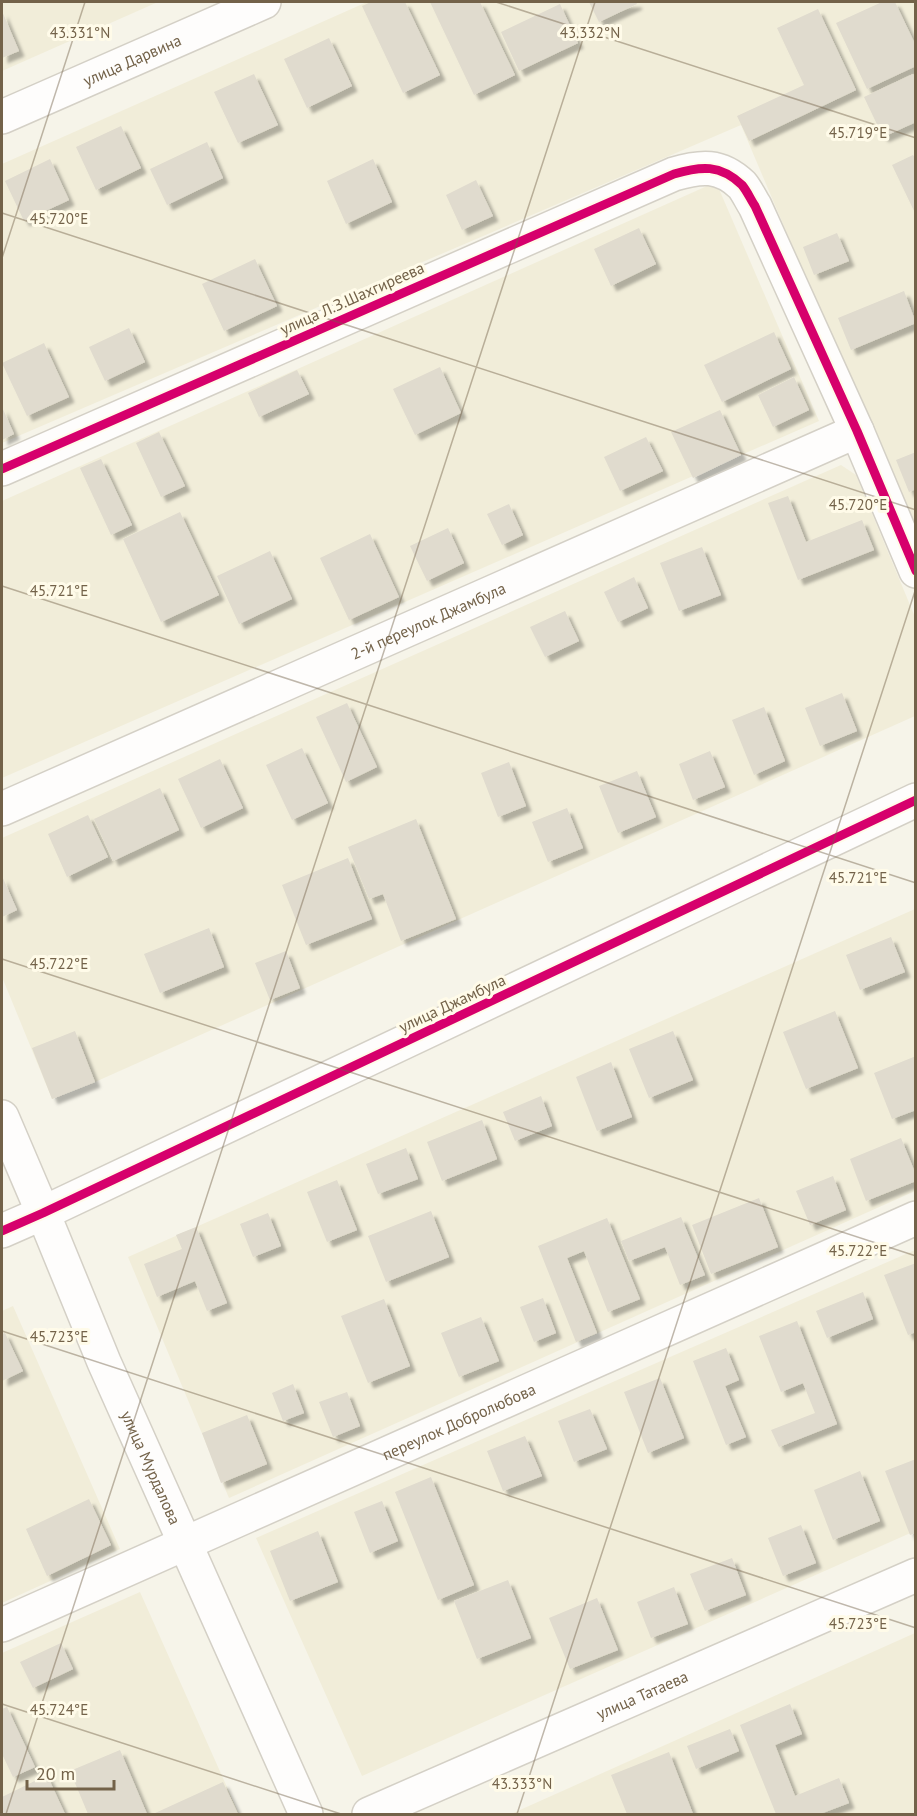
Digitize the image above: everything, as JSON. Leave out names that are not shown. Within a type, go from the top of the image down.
[{"type":"street","name":"улица Дарвина","points":[[2,117],[264,2]]},
{"type":"street","name":"улица Л.З.Шахгиреева","points":[[2,469],[674,174],[696,168],[718,169],[743,186],[755,206],[857,431]]},
{"type":"street","points":[[857,431],[915,571]]},
{"type":"street","name":"2-й переулок Джамбула","points":[[2,809],[857,431]]},
{"type":"street","name":"улица Джамбула","points":[[2,1231],[915,800]]},
{"type":"street","name":"улица Мурдалова","points":[[2,1117],[104,1362],[306,1815]]},
{"type":"street","name":"переулок Добролюбова","points":[[2,1625],[915,1218]]},
{"type":"street","name":"улица Татаева","points":[[369,1815],[915,1575]]},
{"type":"shaded area","points":[[2,2],[158,2],[2,71]]},
{"type":"shaded area","points":[[367,2],[915,2],[915,535],[741,125],[2,443],[2,164]]},
{"type":"shaded area","points":[[716,182],[819,421],[2,778],[2,501]]},
{"type":"shaded area","points":[[841,465],[856,475],[915,617],[915,716],[95,1082],[52,1099],[2,977],[2,838]]},
{"type":"shaded area","points":[[915,909],[915,1191],[229,1498],[128,1257]]},
{"type":"shaded area","points":[[915,1250],[915,1531],[362,1776],[256,1538]]},
{"type":"shaded area","points":[[13,1306],[120,1549],[2,1603],[2,1311]]},
{"type":"shaded area","points":[[140,1592],[239,1814],[2,1814],[2,1653]]},
{"type":"shaded area","points":[[915,1633],[915,1814],[511,1814]]},
{"type":"building","points":[[371,2],[405,2],[440,75],[403,93],[362,6]]},
{"type":"building","points":[[430,2],[480,2],[515,75],[474,95]]},
{"type":"building","points":[[589,2],[636,2],[637,4],[599,22]]},
{"type":"building","points":[[882,2],[895,2],[916,46],[916,66],[867,89],[836,23]]},
{"type":"building","points":[[560,4],[578,43],[519,71],[501,32]]},
{"type":"building","points":[[818,9],[856,90],[749,141],[737,116],[804,85],[777,28]]},
{"type":"building","points":[[2,11],[19,51],[2,58]]},
{"type":"building","points":[[329,38],[352,86],[307,108],[284,59]]},
{"type":"building","points":[[254,74],[278,125],[238,143],[214,92]]},
{"type":"building","points":[[913,74],[916,79],[916,122],[883,137],[864,97]]},
{"type":"building","points":[[121,126],[141,168],[96,190],[76,147]]},
{"type":"building","points":[[207,142],[223,178],[167,205],[150,169]]},
{"type":"building","points":[[913,155],[916,160],[916,215],[892,165]]},
{"type":"building","points":[[50,159],[69,200],[24,221],[5,181]]},
{"type":"building","points":[[373,159],[392,202],[346,224],[327,181]]},
{"type":"building","points":[[476,180],[493,216],[462,230],[446,195]]},
{"type":"building","points":[[639,228],[656,264],[611,286],[594,249]]},
{"type":"building","points":[[837,233],[849,261],[814,275],[803,247]]},
{"type":"building","points":[[255,259],[277,306],[224,331],[202,284]]},
{"type":"building","points":[[904,291],[916,323],[851,350],[838,318]]},
{"type":"building","points":[[129,328],[145,362],[105,381],[89,347]]},
{"type":"building","points":[[774,332],[791,369],[722,402],[704,365]]},
{"type":"building","points":[[44,343],[69,397],[27,416],[2,363]]},
{"type":"building","points":[[440,367],[461,413],[415,435],[393,389]]},
{"type":"building","points":[[297,370],[309,394],[259,417],[248,393]]},
{"type":"building","points":[[794,377],[809,410],[773,427],[758,395]]},
{"type":"building","points":[[2,407],[14,434],[2,440]]},
{"type":"building","points":[[720,410],[741,455],[693,478],[671,432]]},
{"type":"building","points":[[159,432],[185,486],[161,497],[136,443]]},
{"type":"building","points":[[646,437],[663,471],[620,491],[604,457]]},
{"type":"building","points":[[916,452],[916,489],[909,492],[896,460]]},
{"type":"building","points":[[101,459],[132,525],[111,535],[80,468]]},
{"type":"building","points":[[788,496],[806,542],[862,520],[874,550],[798,580],[768,503]]},
{"type":"building","points":[[509,504],[523,535],[502,545],[487,514]]},
{"type":"building","points":[[180,512],[219,595],[161,622],[123,539]]},
{"type":"building","points":[[448,528],[464,563],[427,581],[410,546]]},
{"type":"building","points":[[370,534],[399,597],[349,620],[320,558]]},
{"type":"building","points":[[702,547],[721,595],[679,611],[660,563]]},
{"type":"building","points":[[270,551],[292,599],[239,624],[217,576]]},
{"type":"building","points":[[634,577],[648,608],[618,622],[604,592]]},
{"type":"building","points":[[565,611],[579,641],[545,657],[530,627]]},
{"type":"building","points":[[842,693],[857,731],[820,746],[805,708]]},
{"type":"building","points":[[347,703],[377,767],[346,782],[316,717]]},
{"type":"building","points":[[764,707],[785,761],[754,775],[732,720]]},
{"type":"building","points":[[302,748],[328,803],[292,820],[266,765]]},
{"type":"building","points":[[710,751],[725,787],[693,800],[679,764]]},
{"type":"building","points":[[220,759],[243,808],[201,828],[178,779]]},
{"type":"building","points":[[509,762],[526,806],[498,817],[481,773]]},
{"type":"building","points":[[637,771],[656,817],[618,833],[599,786]]},
{"type":"building","points":[[160,788],[179,830],[113,861],[94,819]]},
{"type":"building","points":[[567,808],[583,848],[548,862],[532,822]]},
{"type":"building","points":[[88,815],[108,857],[67,877],[48,834]]},
{"type":"building","points":[[416,819],[456,919],[401,941],[383,894],[369,899],[348,847]]},
{"type":"building","points":[[348,858],[372,919],[306,945],[282,885]]},
{"type":"building","points":[[2,876],[17,910],[2,917]]},
{"type":"building","points":[[209,928],[224,967],[160,993],[144,954]]},
{"type":"building","points":[[891,937],[905,972],[860,990],[846,955]]},
{"type":"building","points":[[286,951],[300,988],[270,1000],[255,963]]},
{"type":"building","points":[[835,1011],[858,1068],[806,1089],[783,1032]]},
{"type":"building","points":[[75,1031],[95,1082],[52,1099],[32,1048]]},
{"type":"building","points":[[673,1031],[693,1080],[649,1098],[629,1049]]},
{"type":"building","points":[[916,1056],[916,1110],[892,1119],[874,1073]]},
{"type":"building","points":[[611,1062],[632,1117],[597,1131],[576,1077]]},
{"type":"building","points":[[541,1096],[552,1126],[515,1141],[503,1112]]},
{"type":"building","points":[[482,1120],[497,1159],[442,1181],[427,1142]]},
{"type":"building","points":[[901,1138],[916,1175],[916,1181],[866,1201],[850,1159]]},
{"type":"building","points":[[406,1148],[418,1179],[378,1194],[366,1164]]},
{"type":"building","points":[[833,1176],[846,1210],[810,1225],[796,1191]]},
{"type":"building","points":[[337,1180],[357,1230],[327,1242],[307,1192]]},
{"type":"building","points":[[759,1198],[778,1247],[711,1274],[692,1225]]},
{"type":"building","points":[[431,1211],[449,1257],[386,1282],[368,1236]]},
{"type":"building","points":[[268,1213],[281,1246],[253,1257],[240,1224]]},
{"type":"building","points":[[681,1217],[705,1275],[680,1285],[665,1247],[629,1261],[621,1241]]},
{"type":"building","points":[[607,1218],[640,1299],[608,1312],[584,1251],[567,1258],[597,1333],[576,1342],[538,1246]]},
{"type":"building","points":[[196,1227],[227,1303],[207,1311],[195,1281],[157,1297],[144,1264],[182,1249],[176,1235]]},
{"type":"building","points":[[916,1263],[916,1332],[908,1335],[884,1275]]},
{"type":"building","points":[[863,1292],[873,1319],[827,1338],[816,1311]]},
{"type":"building","points":[[543,1298],[556,1333],[534,1342],[520,1307]]},
{"type":"building","points":[[384,1299],[410,1366],[368,1383],[341,1316]]},
{"type":"building","points":[[481,1317],[499,1361],[459,1377],[441,1333]]},
{"type":"building","points":[[797,1321],[837,1424],[779,1447],[771,1430],[815,1413],[803,1383],[781,1392],[759,1336]]},
{"type":"building","points":[[5,1333],[23,1371],[2,1381],[2,1334]]},
{"type":"building","points":[[726,1348],[739,1380],[725,1386],[746,1437],[726,1445],[693,1361]]},
{"type":"building","points":[[660,1378],[684,1438],[648,1453],[624,1392]]},
{"type":"building","points":[[293,1384],[304,1413],[283,1421],[272,1393]]},
{"type":"building","points":[[347,1392],[360,1426],[333,1437],[319,1402]]},
{"type":"building","points":[[590,1409],[607,1449],[574,1462],[558,1421]]},
{"type":"building","points":[[247,1415],[267,1464],[221,1483],[202,1433]]},
{"type":"building","points":[[525,1436],[542,1476],[503,1491],[487,1451]]},
{"type":"building","points":[[916,1459],[916,1533],[910,1535],[885,1471]]},
{"type":"building","points":[[860,1471],[880,1521],[833,1540],[814,1490]]},
{"type":"building","points":[[431,1477],[474,1585],[438,1600],[395,1492]]},
{"type":"building","points":[[89,1499],[111,1545],[47,1576],[26,1529]]},
{"type":"building","points":[[382,1501],[398,1541],[370,1553],[354,1512]]},
{"type":"building","points":[[801,1525],[816,1563],[783,1576],[768,1538]]},
{"type":"building","points":[[318,1531],[338,1582],[290,1601],[270,1551]]},
{"type":"building","points":[[732,1558],[746,1595],[705,1611],[690,1574]]},
{"type":"building","points":[[508,1580],[531,1638],[477,1659],[454,1601]]},
{"type":"building","points":[[674,1587],[688,1624],[651,1638],[637,1602]]},
{"type":"building","points":[[597,1598],[618,1650],[570,1669],[549,1618]]},
{"type":"building","points":[[61,1643],[73,1669],[33,1688],[20,1662]]},
{"type":"building","points":[[790,1704],[802,1734],[775,1745],[795,1796],[839,1778],[849,1803],[820,1814],[776,1814],[740,1725]]},
{"type":"building","points":[[7,1707],[35,1767],[13,1777],[2,1754],[2,1709]]},
{"type":"building","points":[[730,1729],[739,1751],[696,1769],[687,1746]]},
{"type":"building","points":[[120,1750],[147,1814],[88,1814],[70,1771]]},
{"type":"building","points":[[669,1752],[693,1814],[627,1814],[611,1775]]},
{"type":"building","points":[[47,1775],[65,1814],[2,1814],[2,1797]]},
{"type":"building","points":[[223,1782],[238,1814],[153,1814]]},
{"type":"cycle path","points":[[2,469],[674,174],[702,168],[718,170],[734,178],[744,187],[755,206],[857,431],[916,571]]},
{"type":"cycle path","points":[[2,1231],[916,800]]}]
